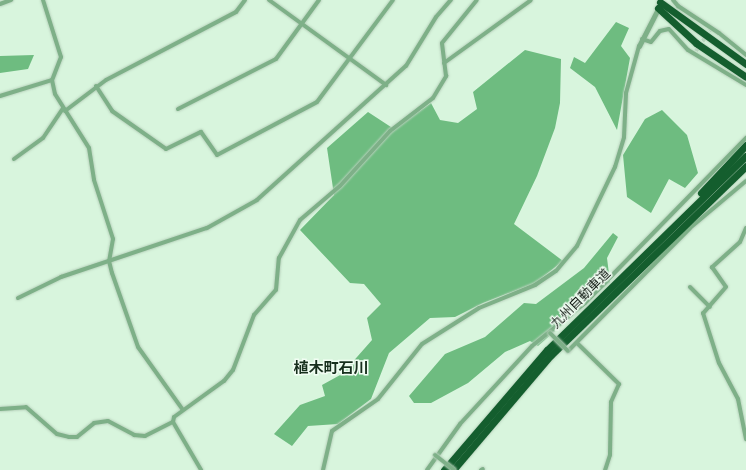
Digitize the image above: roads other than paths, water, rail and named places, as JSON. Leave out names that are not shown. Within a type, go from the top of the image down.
[{"type":"highway","points":[[660,3],[746,64]]},
{"type":"highway","points":[[660,3],[696,44],[746,77]]},
{"type":"highway","points":[[676,222],[746,145]]},
{"type":"highway","name":"九州自動車道","points":[[444,470],[547,350],[676,222],[746,156]]},
{"type":"highway","name":"九州自動車道","points":[[453,470],[542,365],[746,166]]},
{"type":"highway","points":[[715,197],[746,171]]},
{"type":"street","points":[[0,4],[11,0]]},
{"type":"street","points":[[43,0],[60,57],[52,80],[64,110],[80,130],[89,148],[94,180],[113,239],[109,261],[138,347],[183,410]]},
{"type":"street","points":[[14,159],[43,138],[64,110],[96,86],[236,12],[245,0]]},
{"type":"street","points":[[270,0],[386,85]]},
{"type":"street","points":[[178,109],[276,59],[319,0]]},
{"type":"street","points":[[96,86],[112,111],[166,149],[201,132],[217,155],[313,105],[393,0]]},
{"type":"street","points":[[18,298],[61,277],[207,228],[235,215],[257,200],[386,85],[412,59],[436,17],[451,0]]},
{"type":"street","points":[[0,409],[26,407],[57,434],[69,437],[77,437],[94,423],[108,422],[134,435],[145,436],[173,422],[183,410],[224,381],[233,370],[254,315],[276,290],[279,258],[300,220],[340,186],[390,131],[433,98],[446,76],[442,43],[477,0]]},
{"type":"street","points":[[444,63],[531,0]]},
{"type":"street","points":[[673,0],[678,6],[746,55]]},
{"type":"street","points":[[323,470],[332,431],[372,405],[413,353],[430,337],[479,308],[535,285],[556,271],[577,246],[616,166],[624,137],[626,93],[639,46],[660,3]]},
{"type":"street","points":[[642,39],[651,42],[660,31],[669,29],[696,53],[746,85]]},
{"type":"street","points":[[0,96],[52,80]]},
{"type":"street","points":[[427,470],[435,455],[532,346],[550,333],[585,303],[746,138]]},
{"type":"street","points":[[550,333],[568,351],[617,298],[690,228],[746,181]]},
{"type":"street","points":[[746,228],[740,242],[712,267],[726,287],[710,307],[703,313],[705,323],[714,339],[719,363],[738,399],[743,436],[746,439]]},
{"type":"street","points":[[690,288],[710,307]]},
{"type":"street","points":[[577,343],[619,384],[611,402],[610,455],[605,470]]},
{"type":"street","points":[[173,422],[201,470]]},
{"type":"street","points":[[435,455],[453,470]]},
{"type":"tunnel","points":[[696,51],[710,30]]},
{"type":"district","name":"植木町石川","points":[[331,369]]}]
